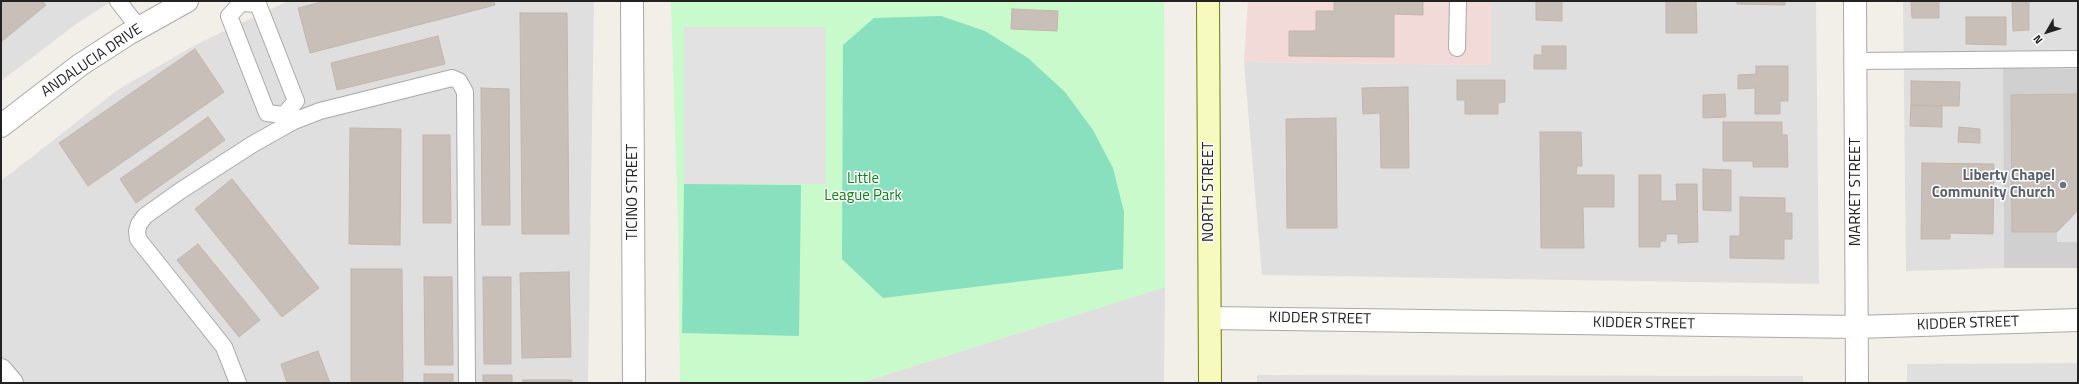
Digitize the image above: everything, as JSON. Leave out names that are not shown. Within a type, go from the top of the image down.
[{"type":"street","name":"ANDALUCIA DRIVE","points":[[1,126],[80,65],[139,28],[187,1]]},
{"type":"street","name":"TICINO STREET","points":[[632,1],[634,383]]},
{"type":"street","name":"NORTH STREET","points":[[1208,1],[1210,383]]},
{"type":"street","name":"MARKET STREET","points":[[1855,1],[1857,383]]},
{"type":"street","name":"KIDDER STREET","points":[[1210,318],[1857,327],[2078,320]]},
{"type":"street","points":[[1,370],[12,383]]},
{"type":"lane","points":[[118,1],[139,28]]},
{"type":"lane","points":[[1458,1],[1458,48]]},
{"type":"lane","points":[[241,2],[258,4],[296,101],[286,120],[267,113],[229,16],[241,2]]},
{"type":"lane","points":[[1856,61],[2078,59]]},
{"type":"lane","points":[[238,383],[224,347],[138,239],[137,232],[139,224],[145,216],[180,191],[259,140],[286,120],[452,78],[463,86],[465,92],[467,383]]},
{"type":"shaded area","points":[[1,1],[112,1],[79,22],[1,81]]},
{"type":"shaded area","points":[[288,1],[594,1],[588,383],[1,383],[1,181],[119,89],[197,44]]},
{"type":"shaded area","points":[[1248,1],[1492,1],[1492,65],[1244,62]]},
{"type":"shaded area","points":[[1492,1],[1816,1],[1819,284],[1262,275],[1244,62],[1491,65]]},
{"type":"shaded area","points":[[1903,1],[2078,1],[2078,69],[2003,69],[2004,268],[1906,271]]},
{"type":"shaded area","points":[[684,27],[826,27],[826,184],[684,184]]},
{"type":"shaded area","points":[[2003,68],[2078,69],[2078,268],[2004,268]]},
{"type":"shaded area","points":[[2078,210],[2078,242],[2057,242],[2057,232]]},
{"type":"shaded area","points":[[1165,287],[1164,383],[860,383]]},
{"type":"shaded area","points":[[2078,363],[2078,383],[1907,383],[1907,364]]},
{"type":"shaded area","points":[[1257,375],[1803,376],[1803,383],[1257,383]]},
{"type":"green space","name":"Little League Park","points":[[671,1],[1164,1],[1165,287],[860,383],[680,383],[678,223]]},
{"type":"green space","points":[[941,16],[985,31],[1028,58],[1065,92],[1093,130],[1113,168],[1124,212],[1123,269],[883,298],[842,259],[843,45],[874,18]]},
{"type":"green space","points":[[684,184],[801,185],[799,336],[682,333]]},
{"type":"building","points":[[1,1],[42,1],[46,5],[1,42]]},
{"type":"building","points":[[325,1],[494,1],[495,5],[310,53],[298,8]]},
{"type":"building","points":[[1334,1],[1423,1],[1423,15],[1394,14],[1394,57],[1289,56],[1289,31],[1316,31],[1316,11],[1334,11]]},
{"type":"building","points":[[1536,1],[1562,1],[1562,21],[1536,20]]},
{"type":"building","points":[[1666,1],[1696,1],[1697,33],[1666,33]]},
{"type":"building","points":[[1737,1],[1785,1],[1785,5],[1737,4]]},
{"type":"building","points":[[1911,1],[1939,1],[1939,18],[1912,18]]},
{"type":"building","points":[[2012,1],[2029,1],[2029,30],[2013,31]]},
{"type":"building","points":[[1012,9],[1058,11],[1057,31],[1011,29]]},
{"type":"building","points":[[520,13],[567,13],[569,234],[522,234]]},
{"type":"building","points":[[1966,17],[2006,17],[2006,45],[1966,44]]},
{"type":"building","points":[[438,36],[445,64],[337,90],[331,63]]},
{"type":"building","points":[[1542,46],[1566,46],[1566,69],[1534,69],[1534,55],[1542,55]]},
{"type":"building","points":[[195,49],[224,92],[88,186],[59,143]]},
{"type":"building","points":[[1756,66],[1788,66],[1788,101],[1780,101],[1780,114],[1755,114],[1755,88],[1738,89],[1738,75],[1756,74]]},
{"type":"building","points":[[1457,80],[1505,80],[1505,102],[1498,103],[1498,114],[1465,114],[1465,100],[1457,100]]},
{"type":"building","points":[[1911,81],[1960,82],[1959,106],[1911,105]]},
{"type":"building","points":[[1408,87],[1409,168],[1381,168],[1380,113],[1363,114],[1362,88]]},
{"type":"building","points":[[481,88],[509,89],[510,225],[482,225]]},
{"type":"building","points":[[1725,94],[1726,117],[1703,118],[1703,95]]},
{"type":"building","points":[[2078,94],[2078,210],[2057,232],[2012,232],[2011,95]]},
{"type":"building","points":[[1911,105],[1942,106],[1942,127],[1910,126]]},
{"type":"building","points":[[208,117],[225,140],[136,203],[120,179]]},
{"type":"building","points":[[1336,118],[1337,228],[1287,228],[1286,119]]},
{"type":"building","points":[[1723,122],[1782,122],[1782,135],[1787,135],[1788,167],[1753,167],[1753,161],[1723,161]]},
{"type":"building","points":[[1959,127],[1980,129],[1980,143],[1958,142]]},
{"type":"building","points":[[350,128],[401,129],[400,245],[349,244]]},
{"type":"building","points":[[1540,132],[1581,132],[1582,166],[1577,166],[1576,175],[1614,175],[1614,207],[1583,207],[1584,248],[1541,248]]},
{"type":"building","points":[[423,135],[450,135],[451,223],[423,223]]},
{"type":"building","points":[[1922,163],[1994,164],[1993,234],[1950,233],[1950,239],[1921,239]]},
{"type":"building","points":[[1703,169],[1731,170],[1731,211],[1703,210]]},
{"type":"building","points":[[1639,175],[1661,175],[1661,201],[1677,201],[1676,184],[1697,184],[1698,242],[1678,243],[1678,234],[1666,234],[1666,241],[1660,241],[1660,247],[1639,247]]},
{"type":"building","points":[[232,179],[319,288],[282,317],[195,209]]},
{"type":"building","points":[[1740,197],[1785,198],[1785,213],[1792,213],[1792,239],[1784,239],[1784,259],[1730,258],[1730,236],[1740,236]]},
{"type":"building","points":[[198,244],[260,320],[239,337],[177,260]]},
{"type":"building","points":[[351,269],[402,269],[403,383],[351,383]]},
{"type":"building","points":[[569,272],[571,357],[522,358],[520,273]]},
{"type":"building","points":[[424,277],[452,277],[453,365],[425,365]]},
{"type":"building","points":[[483,277],[511,277],[511,364],[484,364]]},
{"type":"building","points":[[318,351],[330,383],[287,383],[281,364]]},
{"type":"building","points":[[424,374],[453,374],[453,383],[424,383]]},
{"type":"building","points":[[483,375],[512,375],[512,383],[483,383]]},
{"type":"building","points":[[523,380],[572,380],[572,383],[523,383]]},
{"type":"place","name":"Liberty Chapel Community Church","points":[[2063,185]]}]
